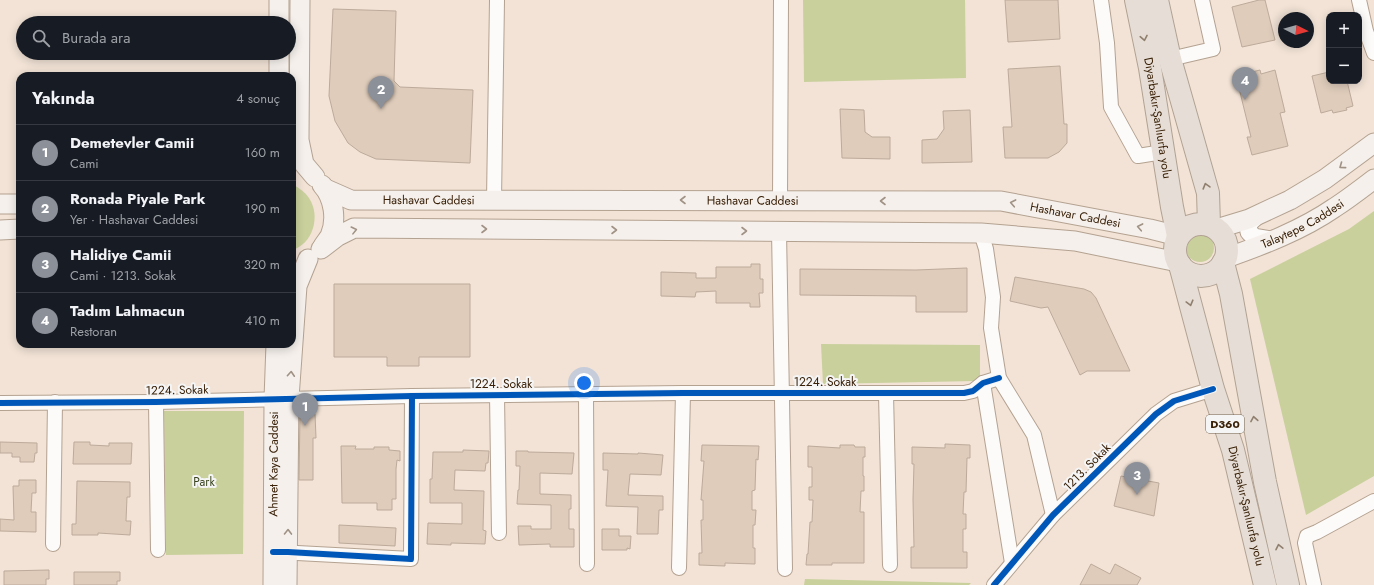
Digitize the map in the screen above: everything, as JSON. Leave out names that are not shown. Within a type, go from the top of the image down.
[{"type":"highway","name":"Diyarbakır-Şanlıurfa yolu","points":[[1136,0],[1150,68],[1178,236]]},
{"type":"highway","name":"Diyarbakır-Şanlıurfa yolu","points":[[1157,0],[1170,59],[1208,193],[1212,227]]},
{"type":"highway","points":[[1200,224],[1212,227],[1222,234],[1226,241],[1227,249],[1225,260],[1218,270],[1210,274],[1202,276],[1193,275],[1179,264],[1175,249],[1178,236],[1192,225],[1200,224]]},
{"type":"highway","name":"Diyarbakır-Şanlıurfa yolu","points":[[1225,260],[1265,482],[1288,585]]},
{"type":"highway","name":"Diyarbakır-Şanlıurfa yolu","points":[[1179,264],[1213,389],[1233,450],[1265,585]]},
{"type":"main road","points":[[279,0],[279,16]]},
{"type":"main road","points":[[300,0],[299,140],[304,164],[321,183]]},
{"type":"main road","points":[[279,60],[279,72]]},
{"type":"main road","points":[[1212,227],[1249,219],[1290,200],[1326,179],[1374,143]]},
{"type":"main road","name":"Hashavar Caddesi","points":[[296,169],[302,170],[351,200],[1001,201],[1150,229],[1178,236]]},
{"type":"main road","name":"Talaytepe Caddesi","points":[[1225,260],[1311,222],[1334,209],[1374,179]]},
{"type":"main road","name":"Ahmet Kaya Caddesi","points":[[296,293],[297,286],[307,258],[330,235],[334,219],[332,203],[321,183]]},
{"type":"main road","points":[[0,204],[16,204]]},
{"type":"main road","points":[[307,258],[338,236],[354,228],[981,233],[1075,241],[1179,264]]},
{"type":"main road","points":[[0,230],[16,229]]},
{"type":"main road","name":"Ahmet Kaya Caddesi","points":[[276,348],[282,398]]},
{"type":"main road","name":"Ahmet Kaya Caddesi","points":[[273,585],[280,552],[282,398],[289,348]]},
{"type":"main road","name":"Ahmet Kaya Caddesi","points":[[280,552],[287,585]]},
{"type":"street","points":[[494,200],[497,0]]},
{"type":"street","points":[[780,200],[781,0]]},
{"type":"street","points":[[1101,0],[1107,43],[1112,108],[1138,156],[1163,152]]},
{"type":"street","points":[[1170,59],[1213,49],[1202,0]]},
{"type":"street","points":[[1359,0],[1366,31],[1374,53]]},
{"type":"street","points":[[1258,215],[1248,224],[1249,232],[1254,237],[1271,240]]},
{"type":"street","points":[[779,231],[785,569]]},
{"type":"street","points":[[981,233],[986,249],[993,297],[991,328],[999,378],[1034,435],[1053,515]]},
{"type":"street","name":"1224. Sokak","points":[[0,403],[156,402],[282,398],[586,394],[964,393],[973,391],[983,383],[999,378]]},
{"type":"street","points":[[983,383],[1012,563]]},
{"type":"street","name":"1213. Sokak","points":[[994,585],[1053,515],[1156,414],[1174,401],[1213,389]]},
{"type":"street","points":[[679,568],[683,393]]},
{"type":"street","points":[[586,394],[587,564]]},
{"type":"street","points":[[886,394],[890,565]]},
{"type":"street","points":[[497,395],[499,533]]},
{"type":"street","points":[[280,552],[411,559],[412,396]]},
{"type":"street","points":[[53,544],[55,402]]},
{"type":"street","points":[[156,402],[158,550]]},
{"type":"street","points":[[1314,585],[1305,543],[1307,536],[1374,502]]},
{"type":"green space","points":[[803,0],[965,0],[966,78],[804,82]]},
{"type":"green space","points":[[296,186],[302,190],[309,198],[313,205],[314,213],[313,228],[310,236],[296,248]]},
{"type":"green space","points":[[1374,211],[1374,476],[1306,515],[1250,279],[1349,229]]},
{"type":"green space","points":[[1200,234],[1210,238],[1214,248],[1210,258],[1200,262],[1190,258],[1186,248],[1190,238]]},
{"type":"green space","points":[[821,344],[980,345],[980,377],[976,381],[823,384]]},
{"type":"green space","name":"Park","points":[[164,411],[244,411],[243,554],[166,555]]},
{"type":"green space","points":[[805,579],[971,583],[969,585],[804,585]]},
{"type":"building","points":[[1005,0],[1058,0],[1060,39],[1008,42]]},
{"type":"building","points":[[1259,0],[1265,0],[1275,40],[1242,47],[1232,7]]},
{"type":"building","points":[[333,9],[396,11],[394,81],[400,87],[473,90],[470,163],[376,159],[360,152],[348,143],[335,121],[329,96]]},
{"type":"building","points":[[1060,66],[1064,124],[1067,124],[1067,143],[1059,152],[1048,158],[1005,158],[1003,127],[1012,127],[1008,69]]},
{"type":"building","points":[[1260,70],[1261,74],[1275,70],[1285,112],[1280,113],[1288,146],[1252,155],[1247,137],[1251,137],[1236,76]]},
{"type":"building","points":[[1326,73],[1326,84],[1348,84],[1353,106],[1346,108],[1347,110],[1333,113],[1332,110],[1321,113],[1312,76]]},
{"type":"building","points":[[840,109],[864,110],[865,132],[872,137],[890,137],[890,159],[842,158]]},
{"type":"building","points":[[970,110],[972,162],[922,163],[922,140],[937,139],[944,129],[943,111]]},
{"type":"building","points":[[751,264],[760,264],[760,279],[763,279],[763,293],[759,293],[760,307],[750,307],[750,303],[716,303],[716,291],[696,292],[695,297],[661,296],[661,272],[696,273],[696,278],[716,278],[716,267],[751,267]]},
{"type":"building","points":[[967,268],[967,312],[916,312],[916,296],[800,295],[800,269],[916,270]]},
{"type":"building","points":[[1015,277],[1084,289],[1091,292],[1096,298],[1130,371],[1087,371],[1080,375],[1048,307],[1041,308],[1010,301]]},
{"type":"building","points":[[334,284],[470,284],[470,357],[419,357],[419,366],[387,366],[387,357],[334,357]]},
{"type":"building","points":[[315,414],[316,438],[313,438],[313,480],[299,480],[300,415]]},
{"type":"building","points":[[0,442],[37,443],[37,453],[35,453],[34,462],[20,462],[20,457],[12,457],[12,453],[0,453]]},
{"type":"building","points":[[74,442],[90,442],[90,445],[109,446],[109,443],[132,443],[131,464],[73,464]]},
{"type":"building","points":[[945,444],[970,445],[970,458],[967,458],[966,492],[964,492],[963,514],[966,514],[966,529],[963,529],[963,552],[967,552],[967,568],[911,568],[911,547],[914,547],[914,464],[912,464],[912,447],[945,448]]},
{"type":"building","points":[[702,445],[759,446],[758,460],[756,459],[755,490],[752,491],[752,510],[756,510],[755,525],[753,525],[755,564],[725,563],[725,566],[699,565],[699,553],[702,553],[701,520],[703,520],[703,500],[701,500],[704,461],[701,461]]},
{"type":"building","points":[[840,445],[865,447],[865,457],[863,457],[864,491],[861,491],[860,512],[864,512],[864,563],[806,565],[810,522],[812,522],[813,500],[809,500],[809,487],[812,487],[812,467],[808,467],[808,446],[840,448]]},
{"type":"building","points":[[341,446],[356,446],[355,449],[389,447],[389,450],[400,451],[400,461],[397,460],[396,469],[396,499],[392,499],[392,510],[377,510],[377,503],[342,503]]},
{"type":"building","points":[[463,450],[489,451],[488,463],[486,463],[485,471],[455,470],[454,490],[484,491],[483,530],[486,531],[485,544],[427,544],[428,523],[462,524],[462,503],[430,503],[430,479],[432,479],[433,452],[463,452]]},
{"type":"building","points":[[516,451],[574,453],[572,474],[540,473],[540,494],[571,495],[569,529],[574,529],[574,547],[550,547],[550,544],[519,545],[518,526],[531,526],[531,529],[551,529],[551,505],[517,504],[520,466],[516,466]]},
{"type":"building","points":[[603,453],[663,455],[661,475],[630,474],[628,495],[663,496],[663,510],[659,510],[658,534],[637,534],[638,507],[606,506],[608,470],[603,470]]},
{"type":"building","points":[[1121,476],[1159,483],[1154,516],[1114,506]]},
{"type":"building","points":[[19,480],[36,480],[36,493],[32,493],[31,512],[36,512],[36,532],[0,531],[0,519],[14,520],[13,486],[19,486]]},
{"type":"building","points":[[77,481],[130,482],[130,497],[127,497],[126,521],[131,521],[130,535],[98,533],[98,535],[72,535],[72,524],[76,524]]},
{"type":"building","points":[[339,525],[396,528],[395,546],[339,543]]},
{"type":"building","points":[[602,529],[619,529],[619,536],[631,536],[630,549],[602,550]]},
{"type":"building","points":[[1091,564],[1110,574],[1115,564],[1141,578],[1137,585],[1080,585]]},
{"type":"building","points":[[49,570],[49,579],[46,579],[46,585],[4,585],[4,571]]},
{"type":"building","points":[[74,572],[120,572],[120,581],[117,581],[117,585],[74,585]]},
{"type":"cycle path","points":[[0,403],[156,402],[412,396],[683,393],[964,393],[973,391],[983,383],[999,378]]},
{"type":"cycle path","points":[[994,585],[1053,515],[1156,414],[1174,401],[1213,389]]},
{"type":"cycle path","points":[[273,552],[411,559],[412,396]]},
{"type":"place","name":"Tadım Lahmacun","points":[[1245,100]]},
{"type":"place","name":"Ronada Piyale Park","points":[[381,109]]},
{"type":"place","name":"Demetevler Camii","points":[[305,426]]},
{"type":"place","name":"Halidiye Camii","points":[[1137,495]]}]
